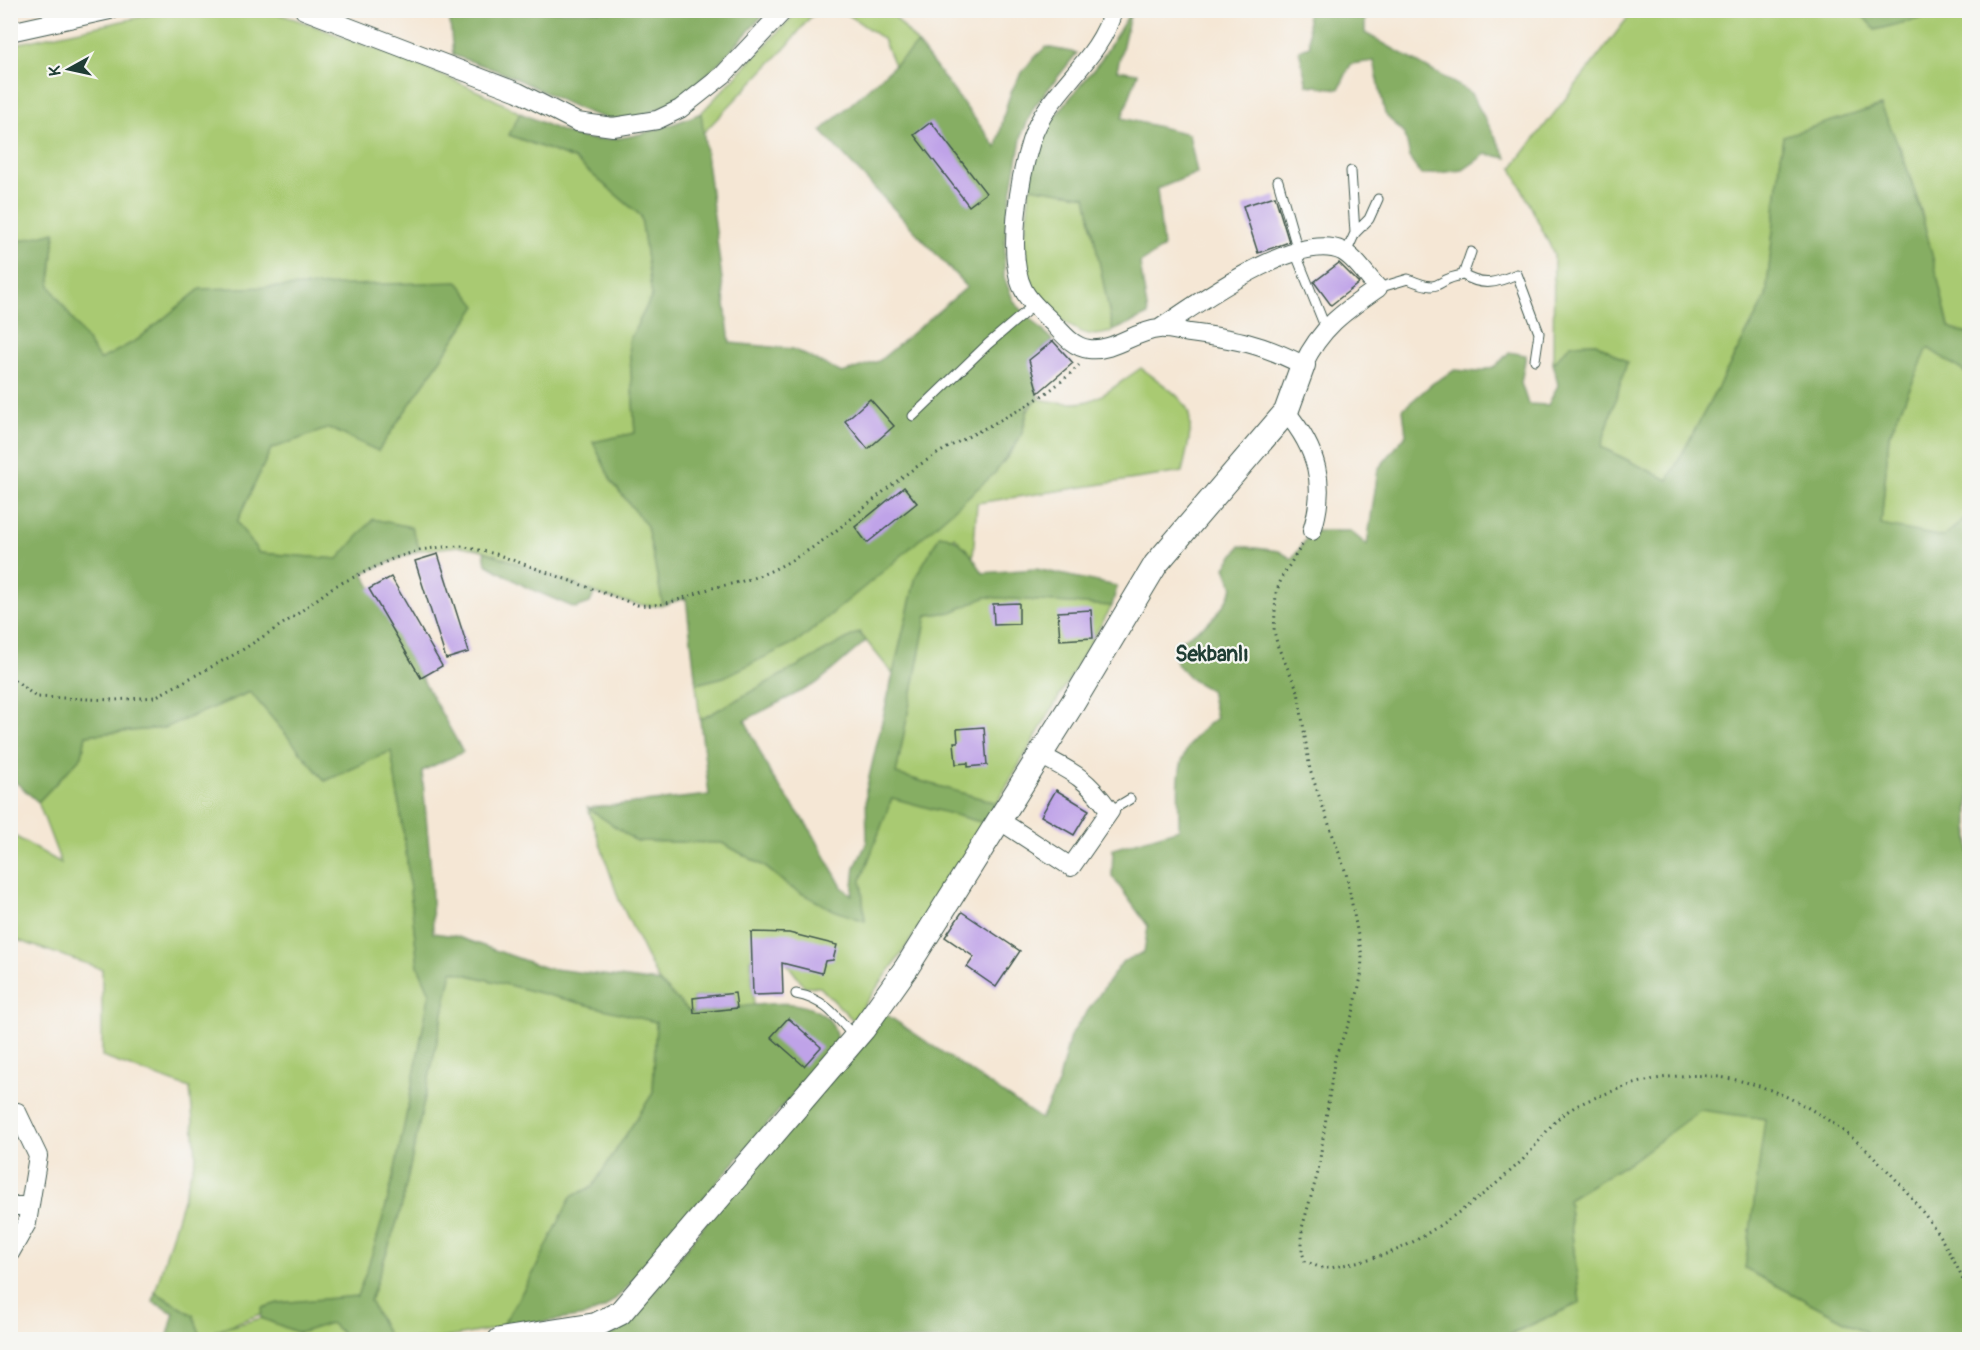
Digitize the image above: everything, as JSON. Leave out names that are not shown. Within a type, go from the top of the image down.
[{"type":"street","points":[[10,32],[110,10]]},
{"type":"street","points":[[304,10],[518,92],[576,122],[613,127],[657,120],[680,109],[723,75],[784,10]]},
{"type":"street","points":[[500,1340],[590,1333],[611,1320],[628,1305],[855,1038],[907,967],[1156,564],[1286,412],[1303,364],[1310,350],[1326,329],[1339,314],[1378,288],[1346,254],[1329,249],[1296,251],[1279,256],[1238,279],[1159,328],[1095,349],[1078,346],[1069,340],[1035,304],[1023,289],[1019,279],[1016,244],[1024,169],[1031,142],[1049,108],[1103,38],[1113,10]]},
{"type":"street","points":[[1159,328],[1245,340],[1273,349],[1303,364]]},
{"type":"street","points":[[1286,412],[1308,440],[1314,460],[1319,499],[1312,531]]},
{"type":"street","points":[[999,820],[1071,867],[1110,811],[1092,786],[1079,775],[1040,755]]},
{"type":"street","points":[[10,1111],[17,1112],[38,1156],[27,1223],[10,1253]]},
{"type":"street","points":[[10,1206],[30,1206]]},
{"type":"lane","points":[[1346,254],[1354,233],[1351,171]]},
{"type":"lane","points":[[1278,181],[1296,251],[1326,329]]},
{"type":"lane","points":[[1354,233],[1370,219],[1378,199]]},
{"type":"lane","points":[[1463,275],[1471,252]]},
{"type":"lane","points":[[1378,288],[1408,279],[1429,288],[1435,287],[1451,276],[1463,275],[1485,284],[1498,283],[1517,274],[1539,333],[1535,360]]},
{"type":"lane","points":[[913,416],[988,344],[1035,304]]},
{"type":"lane","points":[[1110,811],[1130,799]]},
{"type":"lane","points":[[796,994],[812,996],[824,1003],[855,1038]]},
{"type":"path","points":[[10,676],[36,697],[115,700],[155,697],[239,652],[292,618],[333,587],[392,559],[420,550],[442,547],[461,546],[496,554],[637,605],[656,606],[704,590],[744,581],[800,556],[833,534],[926,460],[971,434],[1028,407],[1072,373],[1095,349]]},
{"type":"path","points":[[1312,531],[1292,559],[1276,593],[1274,631],[1278,647],[1298,691],[1310,770],[1346,873],[1362,956],[1361,977],[1353,1013],[1335,1057],[1318,1172],[1302,1228],[1300,1241],[1305,1261],[1321,1268],[1331,1268],[1400,1249],[1428,1233],[1503,1178],[1559,1119],[1571,1110],[1632,1084],[1660,1077],[1707,1075],[1730,1077],[1761,1086],[1831,1123],[1861,1144],[1934,1226],[1965,1283],[1970,1302]]},
{"type":"green space","points":[[261,10],[305,23],[414,63],[478,91],[520,113],[509,135],[574,159],[641,216],[652,296],[629,341],[635,433],[593,442],[612,482],[647,526],[663,605],[645,605],[599,594],[478,549],[461,546],[420,550],[411,527],[338,559],[259,553],[237,522],[271,449],[329,428],[200,289],[137,340],[100,361],[50,286],[55,233],[11,243],[10,45],[169,11]]},
{"type":"green space","points":[[449,11],[767,11],[700,81],[680,96],[659,109],[637,117],[615,119],[579,109],[528,84],[453,55]]},
{"type":"green space","points":[[798,11],[827,11],[811,16],[788,45],[703,133],[701,113]]},
{"type":"green space","points":[[827,11],[890,11],[918,44],[894,65],[883,39],[847,14]]},
{"type":"green space","points":[[1131,11],[1117,70],[1138,73],[1122,118],[1189,134],[1197,173],[1157,189],[1163,248],[1140,263],[1148,315],[1113,331],[1086,196],[1030,187],[1035,154],[1044,130],[1101,60]]},
{"type":"green space","points":[[1307,11],[1365,11],[1365,33],[1470,92],[1507,158],[1486,154],[1463,170],[1421,175],[1411,161],[1405,135],[1385,114],[1374,61],[1351,64],[1339,89],[1307,85],[1299,50],[1310,46]]},
{"type":"green space","points":[[1633,11],[1859,11],[1875,30],[1949,11],[1969,11],[1969,335],[1949,327],[1921,210],[1899,144],[1783,136],[1766,297],[1668,480],[1601,447],[1627,362],[1596,343],[1571,344],[1553,363],[1554,254],[1512,168]]},
{"type":"green space","points":[[1859,11],[1949,11],[1875,30]]},
{"type":"green space","points":[[918,44],[997,148],[1011,93],[1034,58],[1046,47],[1077,53],[1034,107],[1022,134],[1006,221],[1004,277],[1014,302],[1053,341],[1029,360],[1039,399],[1028,407],[1021,436],[995,473],[892,564],[800,640],[724,677],[696,684],[686,598],[663,605],[647,526],[612,482],[593,442],[635,433],[629,341],[652,296],[641,216],[574,159],[509,135],[520,113],[575,136],[605,139],[622,138],[656,130],[701,113],[730,343],[793,349],[842,373],[879,361],[967,287],[821,131]]},
{"type":"green space","points":[[1881,106],[1904,159],[1913,187],[1949,327],[1969,335],[1969,375],[1928,348],[1889,435],[1881,525],[1943,537],[1969,515],[1969,1339],[1864,1339],[1866,1332],[1745,1269],[1765,1119],[1700,1110],[1633,1160],[1568,1199],[1580,1303],[1498,1339],[594,1340],[615,1333],[632,1320],[719,1205],[884,1013],[1041,1119],[1058,1084],[1070,1036],[1122,962],[1144,952],[1148,926],[1112,876],[1113,849],[1179,829],[1179,780],[1185,754],[1201,730],[1216,718],[1210,690],[1192,680],[1176,663],[1174,644],[1210,622],[1222,607],[1233,587],[1225,567],[1240,546],[1279,551],[1292,559],[1312,531],[1350,531],[1367,545],[1378,469],[1406,435],[1403,409],[1433,383],[1455,370],[1478,372],[1496,366],[1509,352],[1526,355],[1521,383],[1528,404],[1548,405],[1558,385],[1553,363],[1571,344],[1596,343],[1627,362],[1601,447],[1668,480],[1766,297],[1783,136]]},
{"type":"green space","points":[[1030,187],[1086,196],[1113,331],[1094,335],[1078,330],[1048,308],[1036,294],[1025,263],[1024,246]]},
{"type":"green space","points":[[55,232],[50,286],[100,360],[137,340],[200,289],[458,282],[477,306],[378,451],[329,428],[271,449],[237,522],[259,553],[338,559],[373,519],[411,527],[420,550],[363,573],[463,752],[422,771],[431,871],[433,933],[455,936],[546,968],[659,982],[690,1012],[782,1003],[801,1005],[817,1011],[833,1026],[838,1042],[623,1292],[605,1308],[585,1316],[501,1328],[534,1272],[571,1197],[593,1186],[653,1093],[656,1022],[452,971],[400,1213],[370,1301],[390,1339],[344,1339],[346,1337],[331,1323],[299,1333],[261,1318],[262,1308],[278,1303],[357,1296],[370,1260],[391,1185],[430,993],[418,966],[405,843],[391,751],[325,781],[250,692],[164,728],[86,735],[82,756],[38,802],[11,778],[10,243]]},
{"type":"green space","points":[[1928,347],[1969,375],[1969,515],[1943,537],[1881,526],[1889,436]]},
{"type":"green space","points":[[1141,368],[1172,391],[1187,410],[1190,433],[1182,472],[977,503],[973,557],[954,536],[916,576],[893,674],[859,632],[700,720],[696,684],[724,677],[960,502],[1010,455],[1021,435],[1030,408],[1039,399],[1085,402],[1105,393]]},
{"type":"green space","points":[[940,535],[960,543],[983,573],[1036,569],[1117,586],[1112,606],[986,597],[952,612],[927,615],[896,774],[997,803],[988,824],[892,798],[861,880],[865,921],[833,910],[790,887],[764,866],[722,843],[636,841],[588,808],[709,795],[700,720],[859,632],[866,641],[817,683],[745,720],[771,775],[812,832],[842,887],[852,895],[855,867],[867,842],[866,790],[916,576]]},
{"type":"green space","points":[[484,551],[595,592],[590,603],[575,608],[526,587],[486,564]]},
{"type":"green space","points":[[986,597],[1112,606],[997,803],[896,774],[927,615],[952,612]]},
{"type":"green space","points":[[251,692],[325,781],[391,750],[405,843],[418,966],[430,993],[391,1185],[370,1261],[357,1297],[278,1303],[262,1308],[261,1314],[214,1331],[261,1318],[299,1333],[331,1323],[346,1337],[344,1339],[200,1339],[193,1315],[155,1292],[196,1156],[190,1088],[102,1057],[102,969],[11,938],[11,834],[61,863],[38,802],[82,756],[86,735],[164,728]]},
{"type":"green space","points":[[892,797],[988,824],[900,956],[853,1020],[820,987],[804,986],[783,958],[751,958],[754,1006],[737,1008],[735,993],[693,998],[694,1013],[690,1012],[659,982],[619,900],[588,808],[636,841],[722,843],[764,866],[790,887],[833,910],[865,921],[861,880]]},
{"type":"green space","points":[[452,971],[656,1022],[653,1093],[593,1186],[571,1197],[534,1272],[501,1328],[438,1339],[390,1339],[370,1301],[400,1213]]},
{"type":"green space","points":[[1700,1109],[1766,1118],[1745,1269],[1866,1332],[1864,1340],[1498,1340],[1580,1303],[1568,1199],[1633,1160]]},
{"type":"green space","points":[[155,1292],[193,1315],[200,1339],[167,1339],[174,1313],[153,1302]]},
{"type":"building","points":[[931,122],[986,193],[969,206],[914,135]]},
{"type":"building","points":[[1275,196],[1289,242],[1258,253],[1243,206]]},
{"type":"building","points":[[1339,263],[1359,283],[1331,305],[1314,282]]},
{"type":"building","points":[[1053,341],[1073,363],[1038,393],[1029,360]]},
{"type":"building","points":[[870,399],[894,426],[868,449],[845,421]]},
{"type":"building","points":[[904,487],[917,503],[867,543],[855,527]]},
{"type":"building","points":[[438,554],[469,652],[446,659],[415,561]]},
{"type":"building","points":[[391,577],[442,666],[421,678],[369,589]]},
{"type":"building","points":[[1019,603],[1019,624],[994,625],[993,604]]},
{"type":"building","points":[[1091,610],[1093,638],[1060,640],[1058,612]]},
{"type":"building","points":[[984,727],[987,765],[968,767],[968,763],[956,764],[954,742],[958,742],[957,729]]},
{"type":"building","points":[[1056,790],[1089,810],[1074,835],[1041,816]]},
{"type":"building","points":[[962,912],[1020,951],[996,987],[967,967],[974,957],[945,937]]},
{"type":"building","points":[[751,932],[789,933],[837,945],[833,960],[825,961],[822,973],[782,963],[783,994],[753,995]]},
{"type":"building","points":[[735,993],[737,1008],[694,1013],[693,998]]},
{"type":"building","points":[[788,1018],[821,1047],[804,1066],[771,1037]]},
{"type":"district","name":"Sekbanlı","points":[[1212,654]]}]
